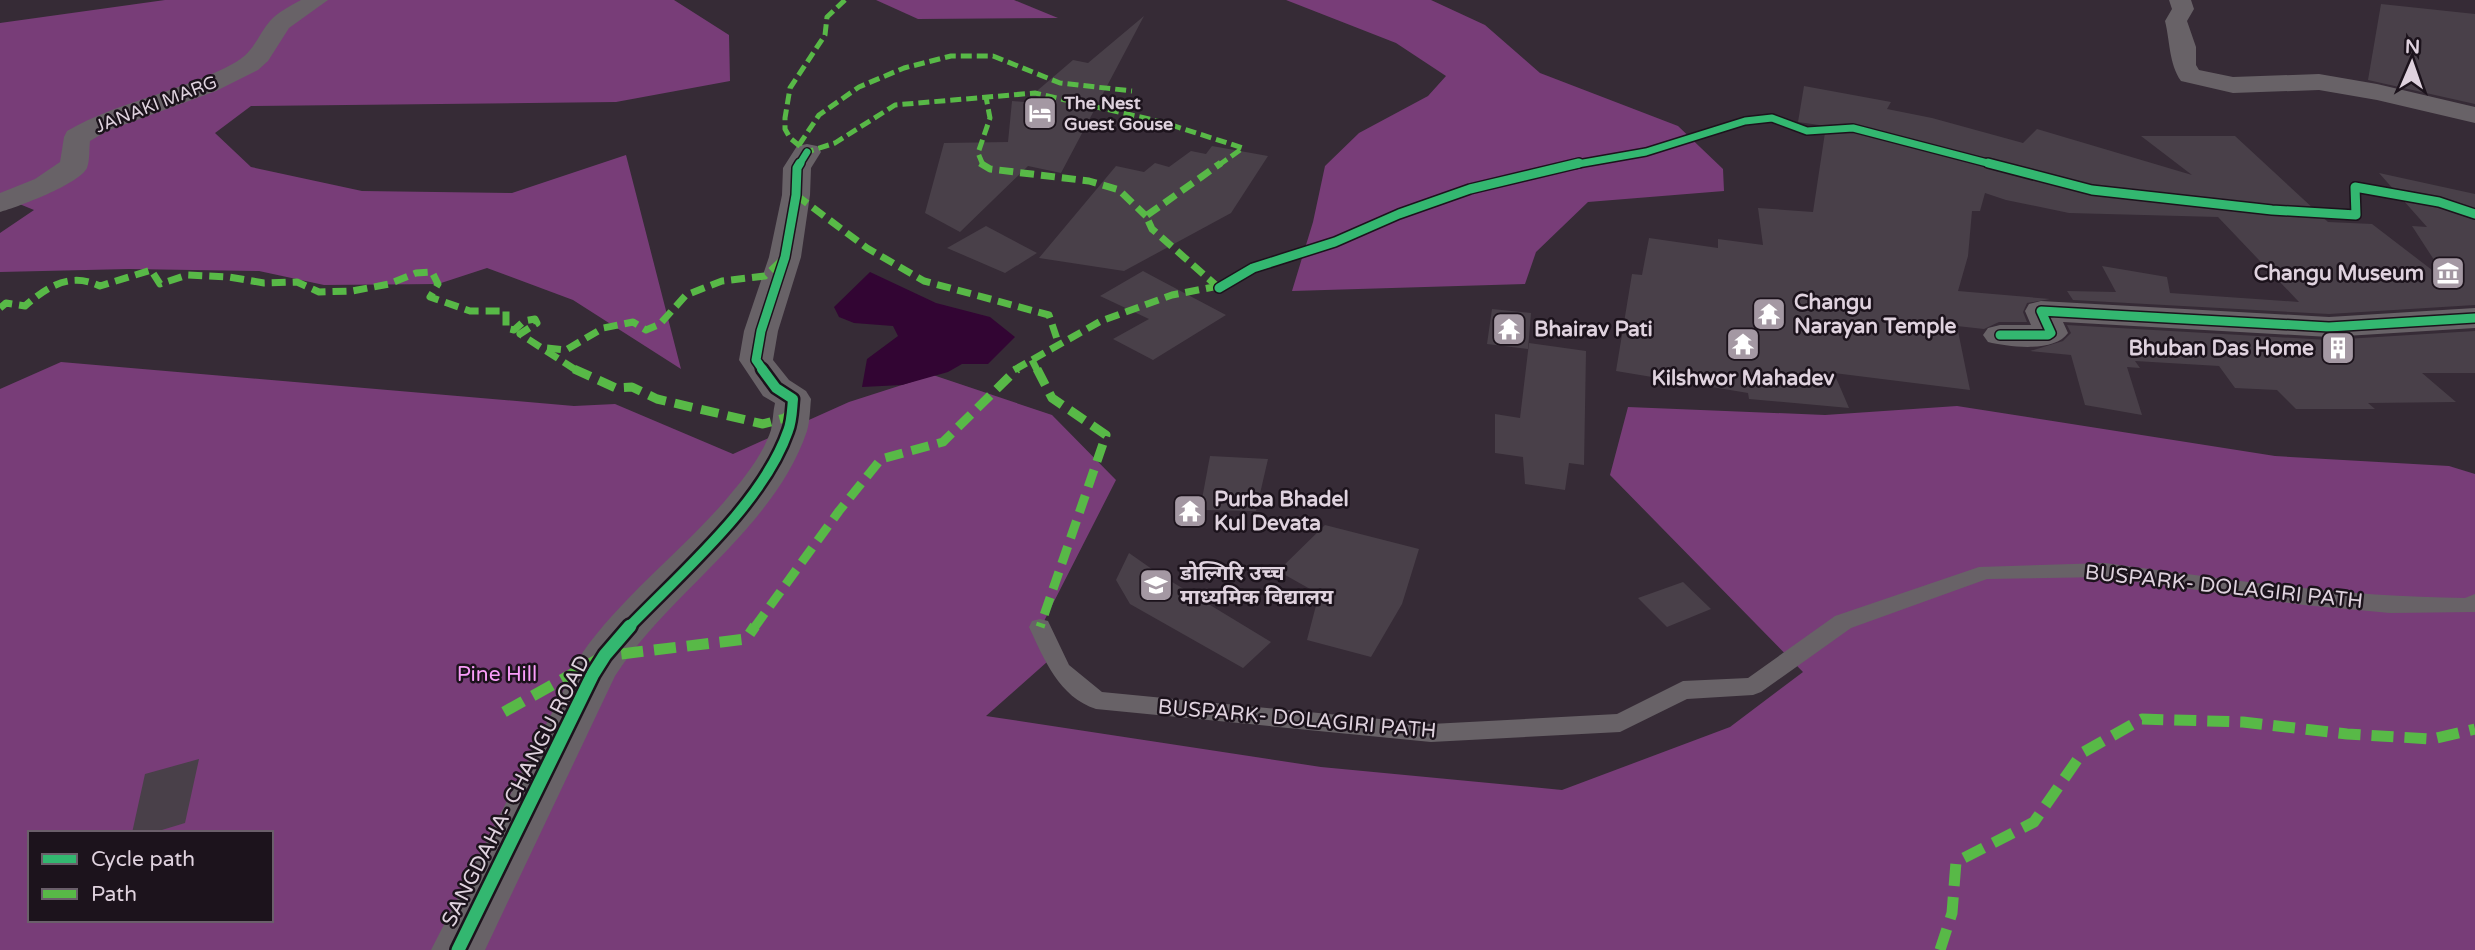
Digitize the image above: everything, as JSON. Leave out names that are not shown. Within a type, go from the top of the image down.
[{"type":"street","name":"JANAKI MARG","points":[[0,203],[45,186],[74,166],[77,137],[101,121],[224,78],[251,64],[264,52],[279,24],[317,0]]},
{"type":"street","points":[[2180,0],[2183,9],[2176,21],[2184,47],[2184,65],[2190,76],[2233,85],[2319,82],[2377,92],[2475,116]]},
{"type":"street","name":"SANGDAHA- CHANGU ROAD","points":[[458,950],[509,841],[604,656],[708,546],[780,457],[795,410],[793,399],[776,388],[756,360],[761,331],[785,257],[796,195],[797,168],[807,152]]},
{"type":"street","points":[[2000,335],[2052,333],[2041,311],[2103,317],[2329,327],[2475,318]]},
{"type":"lane","name":"BUSPARK- DOLAGIRI PATH","points":[[1040,627],[1060,670],[1097,700],[1431,733],[1620,723],[1683,690],[1754,686],[1843,622],[1986,572],[2105,570],[2225,588],[2377,604],[2470,606],[2475,602]]},
{"type":"green space","points":[[165,0],[674,0],[729,35],[730,81],[616,102],[251,106],[215,133],[251,167],[362,191],[512,193],[626,155],[681,369],[573,300],[487,268],[438,284],[324,285],[259,271],[129,269],[0,272],[0,233],[34,210],[0,196],[0,23]]},
{"type":"green space","points":[[876,0],[1014,0],[1058,18],[918,19]]},
{"type":"green space","points":[[1286,0],[1431,0],[1485,25],[1540,73],[1678,126],[1723,169],[1724,191],[1588,202],[1536,252],[1525,284],[1292,291],[1313,222],[1325,166],[1359,133],[1428,96],[1446,76],[1396,43]]},
{"type":"green space","name":"Pine Hill","points":[[61,362],[574,406],[615,404],[733,454],[849,402],[933,375],[1052,415],[1116,480],[1041,627],[1047,662],[986,716],[1321,767],[1562,790],[1730,727],[1803,672],[1610,475],[1628,407],[1825,415],[1957,406],[2275,456],[2449,466],[2475,474],[2475,950],[0,950],[0,389]]},
{"type":"shaded area","points":[[870,272],[936,303],[990,317],[1015,337],[988,364],[962,364],[948,372],[902,385],[862,387],[867,359],[898,336],[893,326],[854,323],[839,317],[834,307]]},
{"type":"building","points":[[2381,4],[2475,14],[2475,104],[2368,80]]},
{"type":"building","points":[[1144,16],[1061,173],[1028,166],[960,232],[925,213],[944,143],[1008,142],[1012,101],[1024,102],[1073,60],[1088,63]]},
{"type":"building","points":[[1804,86],[1891,102],[1887,109],[1932,118],[2023,143],[2037,129],[2192,175],[2141,136],[2235,136],[2328,222],[2372,224],[2449,283],[2412,226],[2427,227],[2379,173],[2475,194],[2475,305],[2329,314],[2073,300],[2067,291],[2116,292],[2102,266],[2167,277],[2170,293],[2299,302],[2218,217],[2069,213],[1985,193],[1980,211],[1972,211],[1968,256],[1958,291],[2050,299],[2027,303],[2023,312],[2027,322],[1999,322],[1984,329],[1957,326],[1970,390],[1834,373],[1849,408],[1749,399],[1748,393],[1616,371],[1632,274],[1642,275],[1649,238],[1718,248],[1718,239],[1763,245],[1758,208],[1813,212],[1826,126],[1798,122]]},
{"type":"building","points":[[1212,146],[1268,156],[1231,213],[1124,271],[1039,258],[1116,166],[1144,172],[1155,163],[1169,167],[1191,151],[1206,154]]},
{"type":"building","points":[[986,226],[1037,253],[1005,273],[947,248]]},
{"type":"building","points":[[1143,271],[1226,315],[1153,360],[1113,339],[1149,319],[1100,296]]},
{"type":"building","name":"Bhairav Pati","points":[[1492,309],[1531,313],[1528,349],[1487,344]]},
{"type":"building","points":[[2067,325],[2329,340],[2475,331],[2475,373],[2422,373],[2456,402],[2368,403],[2375,409],[2296,409],[2277,390],[2235,388],[2219,366],[2135,361],[2140,368],[2127,367],[2142,415],[2085,405],[2071,355],[2030,351],[2063,341],[2071,333]]},
{"type":"building","points":[[1529,343],[1586,351],[1584,465],[1569,463],[1565,490],[1525,484],[1523,457],[1495,453],[1495,414],[1520,418]]},
{"type":"building","points":[[1210,456],[1268,459],[1256,511],[1200,510]]},
{"type":"building","points":[[1325,525],[1419,549],[1402,604],[1371,657],[1307,640],[1319,594],[1278,571]]},
{"type":"building","points":[[1129,553],[1271,642],[1243,668],[1130,604],[1116,580]]},
{"type":"building","points":[[1683,582],[1711,609],[1667,627],[1638,598]]},
{"type":"building","points":[[199,759],[185,823],[159,831],[132,831],[145,774]]},
{"type":"marked path","points":[[845,0],[827,17],[825,35],[790,88],[785,129],[790,138],[807,152],[835,143],[895,105],[1035,93],[1162,122],[1243,148],[1146,216],[1152,229],[1219,288]]},
{"type":"marked path","points":[[799,145],[819,115],[859,87],[904,68],[951,56],[993,56],[1037,76],[1060,83],[1132,91]]},
{"type":"marked path","points":[[986,97],[990,118],[978,153],[980,163],[990,169],[1089,181],[1119,190],[1146,216]]},
{"type":"marked path","points":[[796,195],[867,248],[905,272],[945,289],[1049,315],[1059,345]]},
{"type":"marked path","points":[[547,348],[566,350],[603,328],[633,322],[646,330],[660,324],[686,295],[722,281],[765,276],[781,261]]},
{"type":"marked path","points":[[0,308],[6,303],[25,306],[42,292],[69,279],[89,281],[100,286],[151,270],[160,284],[187,275],[229,277],[264,283],[297,282],[319,292],[352,291],[389,284],[416,273],[432,272],[438,284],[430,297],[470,311],[506,311],[506,328],[514,330],[524,321],[535,319],[537,323],[520,334],[585,376],[616,388],[632,387],[657,399],[763,424],[785,418],[793,411]]},
{"type":"marked path","points":[[504,712],[604,656],[746,639],[839,511],[881,459],[943,442],[1013,371],[1101,321],[1172,295],[1224,285]]},
{"type":"marked path","points":[[1032,360],[1052,398],[1106,435],[1040,627]]},
{"type":"marked path","points":[[1940,950],[1952,913],[1956,862],[2034,822],[2082,753],[2142,719],[2243,722],[2347,734],[2432,739],[2475,729]]},
{"type":"cycle path","points":[[1219,288],[1253,268],[1335,242],[1399,214],[1470,189],[1601,158],[1646,152],[1745,121],[1772,118],[1807,131],[1853,128],[2092,190],[2272,210],[2356,215],[2355,187],[2439,202],[2475,214]]},
{"type":"cycle path","points":[[458,950],[599,664],[626,630],[719,533],[749,497],[774,462],[789,429],[793,399],[776,388],[756,360],[761,331],[785,257],[796,195],[797,168],[807,152]]},
{"type":"cycle path","points":[[2000,335],[2048,335],[2051,333],[2041,311],[2329,327],[2475,318]]},
{"type":"place","name":"The Nest Guest Gouse","points":[[1040,113]]},
{"type":"place","name":"Changu Museum","points":[[2448,273]]},
{"type":"place","name":"Changu Narayan Temple","points":[[1769,314]]},
{"type":"place","name":"Bhairav Pati","points":[[1509,329]]},
{"type":"place","name":"Kilshwor Mahadev","points":[[1743,344]]},
{"type":"place","name":"Bhuban Das Home","points":[[2338,348]]},
{"type":"place","name":"Purba Bhadel Kul Devata","points":[[1190,511]]},
{"type":"place","name":"डोल्गिरि उच्च माध्यमिक विद्यालय","points":[[1156,585]]}]
